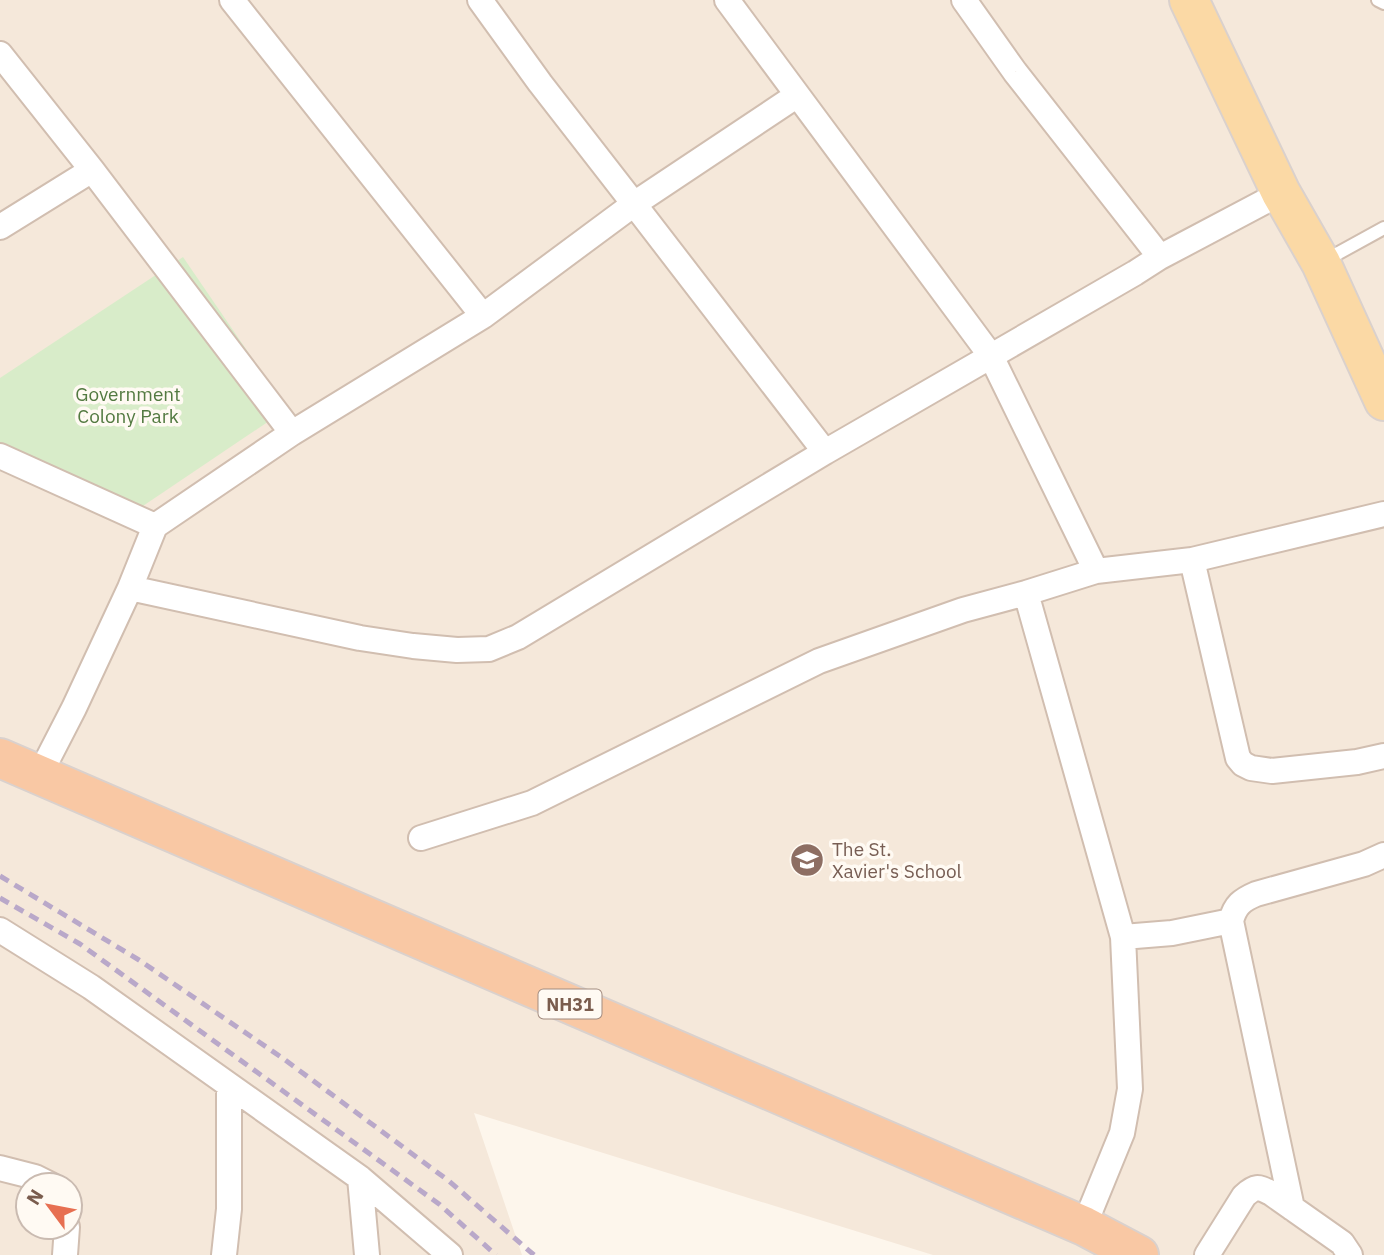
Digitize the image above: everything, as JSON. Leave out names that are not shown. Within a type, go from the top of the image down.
[{"type":"highway","name":"NH31","points":[[0,758],[1084,1226],[1139,1255]]},
{"type":"main road","points":[[1189,0],[1281,193],[1321,263],[1384,401]]},
{"type":"street","points":[[232,0],[482,316]]},
{"type":"street","points":[[480,0],[540,83],[825,452]]},
{"type":"street","points":[[727,0],[991,356],[1096,571]]},
{"type":"street","points":[[964,0],[1015,72],[1160,257]]},
{"type":"street","points":[[0,54],[292,433]]},
{"type":"street","points":[[40,776],[131,588],[155,526],[292,433],[482,316],[634,204],[796,96]]},
{"type":"street","points":[[0,227],[92,170]]},
{"type":"street","points":[[131,588],[360,638],[457,650],[489,649],[541,624],[825,452],[1160,257],[1281,193]]},
{"type":"street","points":[[0,456],[155,526]]},
{"type":"street","points":[[421,838],[532,803],[819,661],[963,610],[1096,571],[1192,560],[1384,514]]},
{"type":"street","points":[[1192,560],[1238,758],[1243,764],[1272,771],[1357,762],[1384,756]]},
{"type":"street","points":[[1026,593],[1123,937],[1130,1089],[1122,1133],[1084,1226]]},
{"type":"street","points":[[1293,1208],[1231,921],[1237,906],[1256,894],[1364,864],[1384,855]]},
{"type":"street","points":[[1123,937],[1172,933],[1231,921]]},
{"type":"street","points":[[0,930],[91,987],[360,1178],[450,1255]]},
{"type":"street","points":[[224,1255],[229,1209],[229,1086]]},
{"type":"street","points":[[360,1178],[367,1255]]},
{"type":"street","points":[[1207,1255],[1244,1196],[1252,1189],[1259,1188],[1271,1193],[1342,1243],[1350,1255]]},
{"type":"lane","points":[[1378,0],[1384,3]]},
{"type":"lane","points":[[1321,263],[1384,228]]},
{"type":"shaded area","points":[[0,0],[1384,0],[1384,1255],[933,1255],[474,1113],[522,1255],[0,1255]]},
{"type":"green space","name":"Government Colony Park","points":[[183,257],[287,409],[134,512],[0,449],[0,378]]},
{"type":"railway","points":[[0,876],[139,960],[281,1057],[449,1181],[534,1255]]},
{"type":"railway","points":[[0,898],[80,944],[439,1204],[496,1255]]},
{"type":"place","name":"The St. Xavier's School","points":[[807,860]]}]
